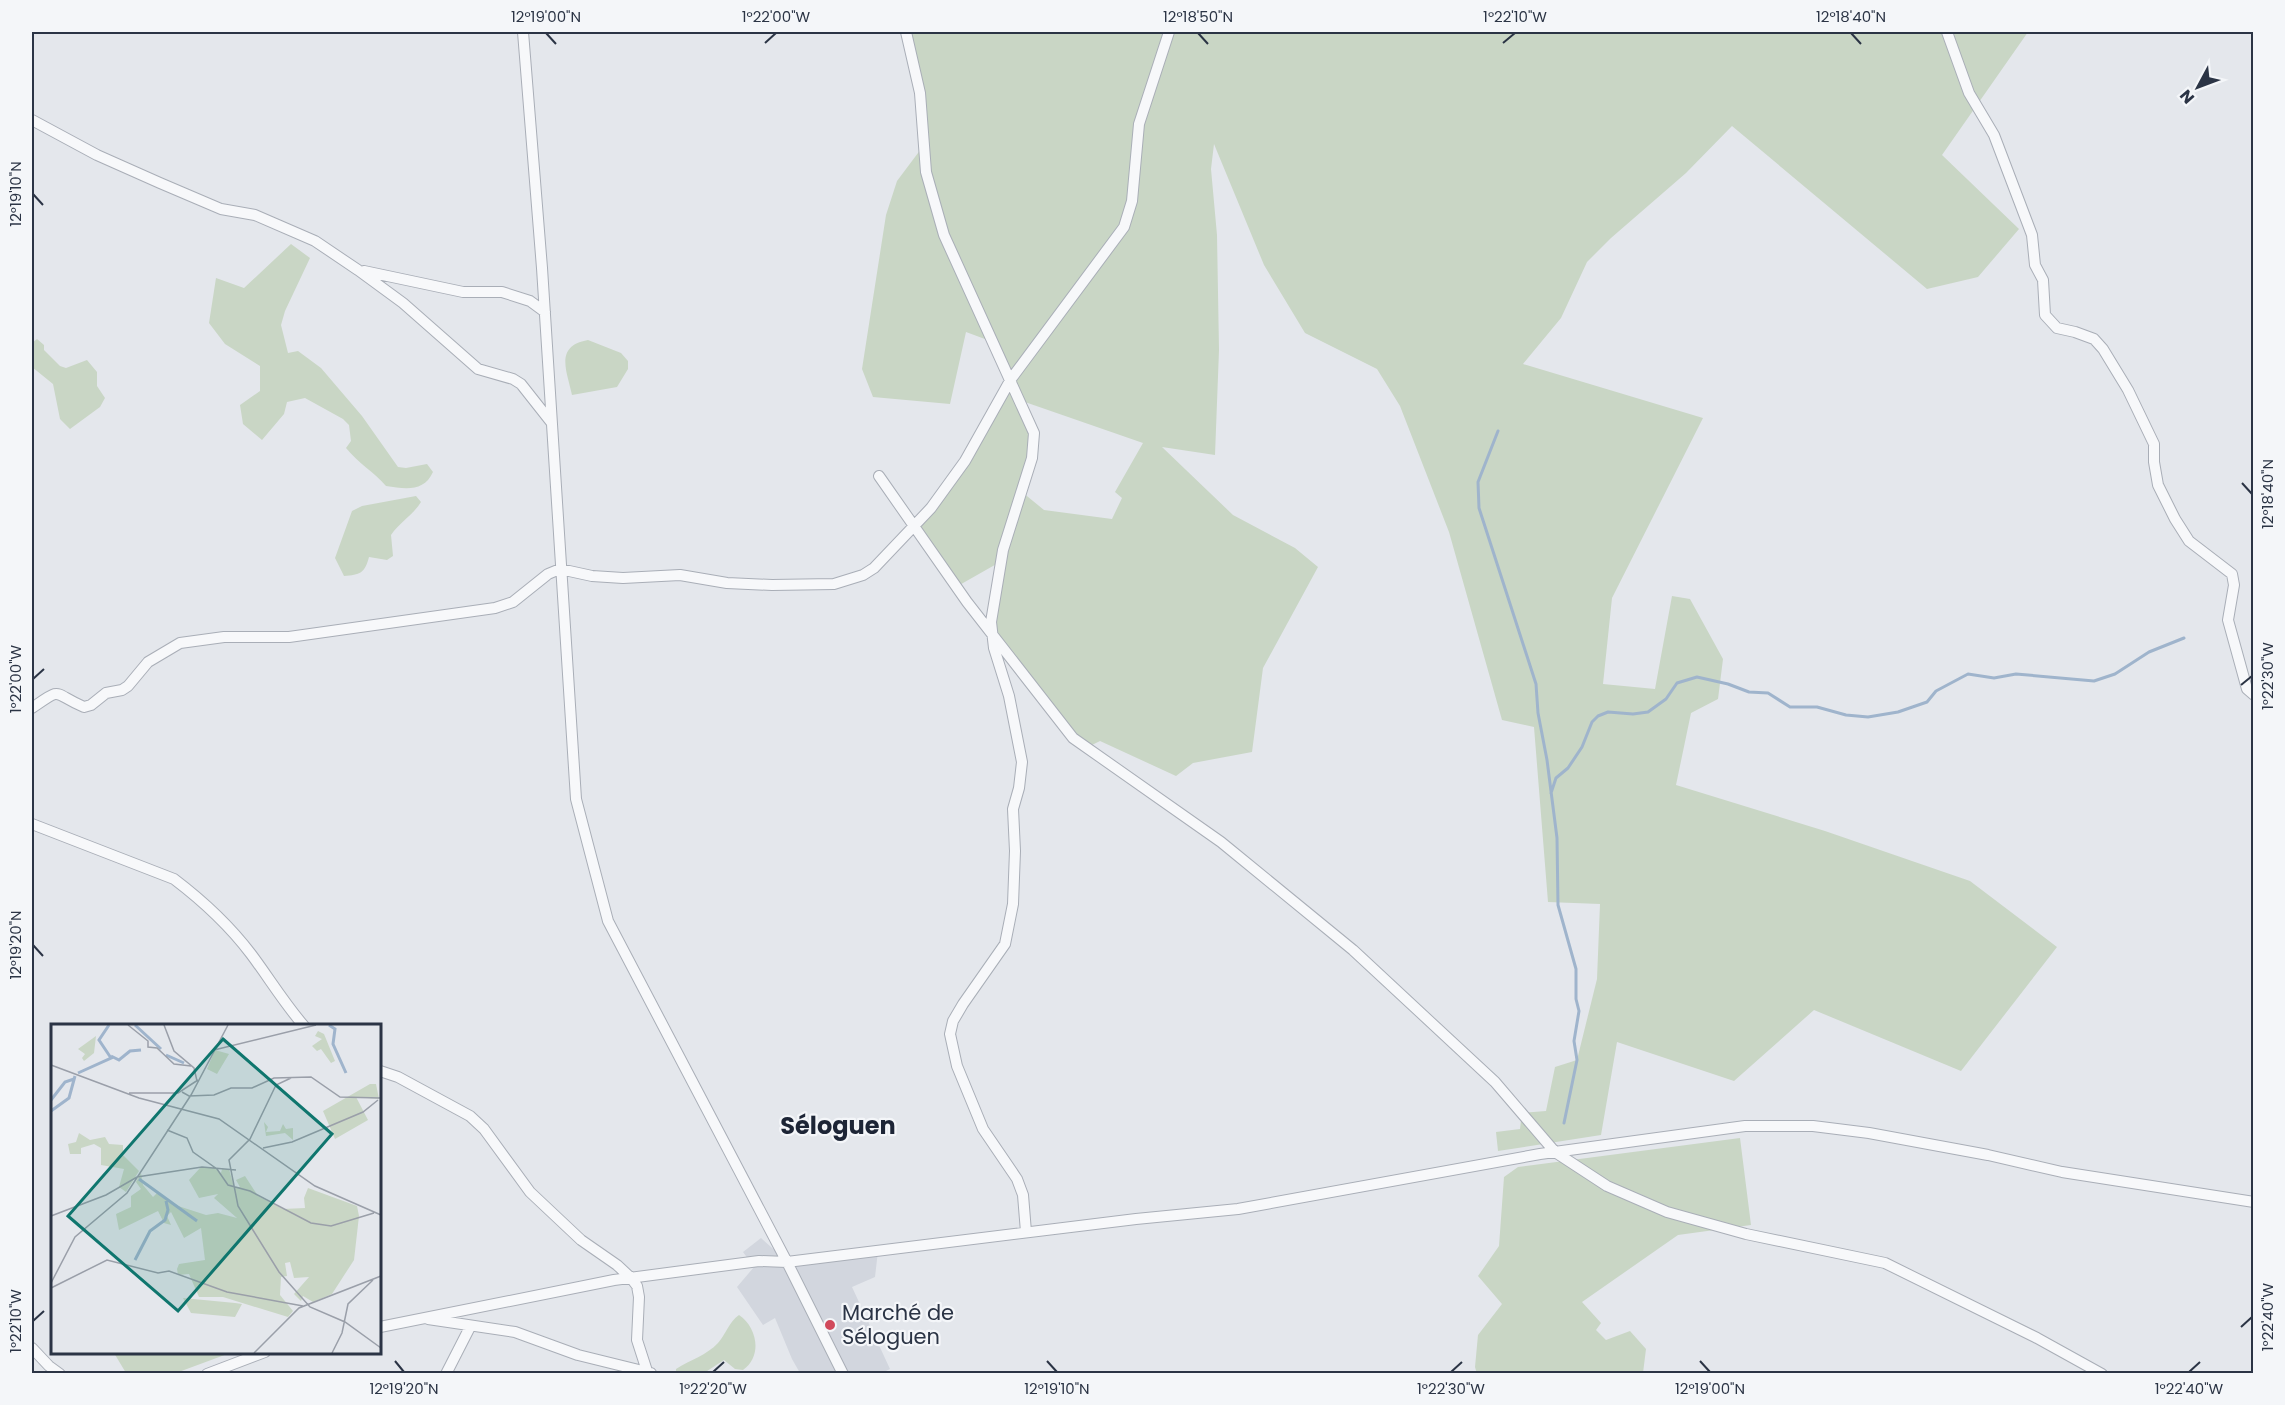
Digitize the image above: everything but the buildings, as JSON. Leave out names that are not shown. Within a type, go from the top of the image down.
[{"type":"street","points":[[523,32],[545,312],[576,799],[608,921],[788,1262],[843,1374]]},
{"type":"street","points":[[906,32],[920,93],[926,172],[941,224],[1034,433],[1032,458],[1003,550],[991,622],[994,648],[1009,696],[1022,762],[1019,788],[1013,809],[1016,851],[1014,904],[1005,944],[963,1004],[953,1021],[950,1034],[957,1066],[983,1129],[1017,1179],[1023,1195],[1026,1232]]},
{"type":"street","points":[[32,708],[55,693],[60,693],[84,707],[91,705],[106,693],[122,690],[128,686],[148,662],[180,643],[224,637],[289,638],[495,608],[513,602],[548,574],[560,569],[592,576],[623,578],[669,575],[727,583],[834,584],[863,575],[874,568],[931,508],[965,461],[1011,379],[1124,227],[1132,201],[1139,124],[1169,32]]},
{"type":"street","points":[[1947,32],[1969,93],[1994,135],[2032,235],[2035,265],[2043,280],[2045,315],[2057,328],[2094,339],[2103,349],[2154,444],[2158,485],[2175,519],[2189,540],[2232,574],[2235,585],[2228,620],[2247,689],[2253,695]]},
{"type":"street","points":[[32,120],[97,155],[221,209],[255,215],[315,242],[403,303],[478,369],[513,379],[521,384],[551,423]]},
{"type":"street","points":[[358,270],[463,292],[509,293],[530,301],[545,312]]},
{"type":"street","points":[[879,476],[992,634],[1073,738],[1221,842],[1353,950],[1495,1082],[1556,1152],[1607,1186],[1667,1212],[1746,1233],[1885,1263],[2037,1338],[2102,1374]]},
{"type":"street","points":[[32,824],[174,879],[210,908],[251,953],[302,1024]]},
{"type":"street","points":[[381,1071],[398,1077],[470,1116],[484,1129],[530,1192],[580,1240],[617,1265],[631,1278],[637,1286],[639,1297],[638,1340],[650,1372]]},
{"type":"street","points":[[381,1327],[631,1278],[759,1261],[788,1262],[1026,1232],[1238,1209],[1556,1152],[1746,1126],[1813,1126],[1869,1133],[1988,1155],[2062,1172],[2253,1202]]},
{"type":"street","points":[[423,1318],[514,1332],[578,1355],[650,1372]]},
{"type":"street","points":[[446,1374],[471,1327]]},
{"type":"street","points":[[32,1348],[60,1374]]},
{"type":"street","points":[[207,1374],[262,1354]]},
{"type":"shaded area","points":[[761,1238],[788,1262],[878,1251],[875,1277],[852,1287],[890,1369],[880,1374],[800,1373],[775,1318],[763,1325],[737,1287],[754,1267],[743,1252]]},
{"type":"green space","points":[[906,32],[2028,32],[1942,155],[2019,229],[1978,277],[1927,289],[1732,126],[1686,173],[1611,238],[1587,262],[1561,318],[1523,364],[1703,418],[1612,598],[1603,684],[1655,689],[1672,596],[1690,599],[1723,659],[1718,699],[1691,713],[1676,785],[1825,831],[1970,881],[2057,947],[1961,1071],[1814,1010],[1734,1081],[1617,1042],[1601,1135],[1498,1151],[1496,1132],[1520,1129],[1522,1113],[1546,1111],[1555,1067],[1577,1060],[1597,979],[1600,904],[1548,902],[1534,727],[1502,720],[1449,532],[1400,406],[1377,369],[1305,333],[1264,265],[1214,144],[1211,169],[1217,235],[1219,350],[1215,455],[1162,447],[1233,515],[1295,548],[1318,567],[1263,668],[1252,752],[1193,763],[1176,776],[1100,741],[1086,748],[992,634],[1000,562],[956,587],[914,527],[931,508],[1011,379],[993,342],[966,332],[950,404],[873,397],[862,369],[886,215],[897,181],[924,145]],"holes":[[[1022,401],[1143,443],[1115,492],[1122,498],[1112,519],[1044,510],[1022,492],[1034,433]]]},
{"type":"green space","points":[[291,244],[310,258],[285,311],[281,325],[288,353],[298,351],[321,368],[362,416],[398,467],[406,468],[427,464],[433,472],[425,483],[414,488],[386,486],[346,448],[351,441],[349,425],[343,419],[305,398],[287,402],[284,414],[262,440],[243,424],[240,405],[260,391],[260,366],[225,344],[209,323],[216,278],[244,288]]},
{"type":"green space","points":[[37,339],[44,345],[44,350],[60,366],[66,368],[87,360],[97,372],[97,386],[105,398],[100,407],[70,429],[60,419],[53,384],[32,367],[32,343]]},
{"type":"green space","points":[[588,340],[621,353],[628,361],[628,369],[617,387],[572,395],[565,361],[567,354],[570,348],[577,343]]},
{"type":"green space","points":[[416,496],[421,502],[391,535],[393,556],[387,560],[369,557],[366,567],[361,572],[344,576],[335,558],[352,511],[362,506]]},
{"type":"green space","points":[[1740,1138],[1751,1225],[1678,1235],[1582,1302],[1601,1323],[1596,1330],[1606,1340],[1630,1331],[1646,1349],[1643,1373],[1477,1374],[1475,1367],[1478,1335],[1502,1304],[1478,1276],[1499,1246],[1504,1177],[1518,1167]]},
{"type":"green space","points":[[739,1315],[750,1327],[755,1342],[753,1357],[743,1370],[735,1369],[724,1360],[704,1373],[676,1373],[676,1369],[714,1347]]},
{"type":"green space","points":[[115,1354],[227,1354],[176,1373],[126,1373]]},
{"type":"waterway","points":[[1498,431],[1478,482],[1479,508],[1536,684],[1538,713],[1547,760],[1557,838],[1558,905],[1576,969],[1576,999],[1579,1011],[1574,1041],[1577,1060],[1564,1123]]},
{"type":"waterway","points":[[1551,793],[1556,778],[1568,768],[1582,747],[1592,722],[1598,716],[1608,712],[1633,714],[1648,712],[1666,699],[1677,683],[1697,677],[1728,684],[1749,692],[1768,693],[1790,707],[1817,707],[1846,715],[1868,717],[1898,712],[1927,702],[1936,691],[1968,674],[1994,678],[2016,674],[2094,681],[2115,674],[2149,652],[2184,638]]},
{"type":"place","name":"Marché de Séloguen","points":[[830,1325]]},
{"type":"district","name":"Séloguen","points":[[838,1126]]}]
